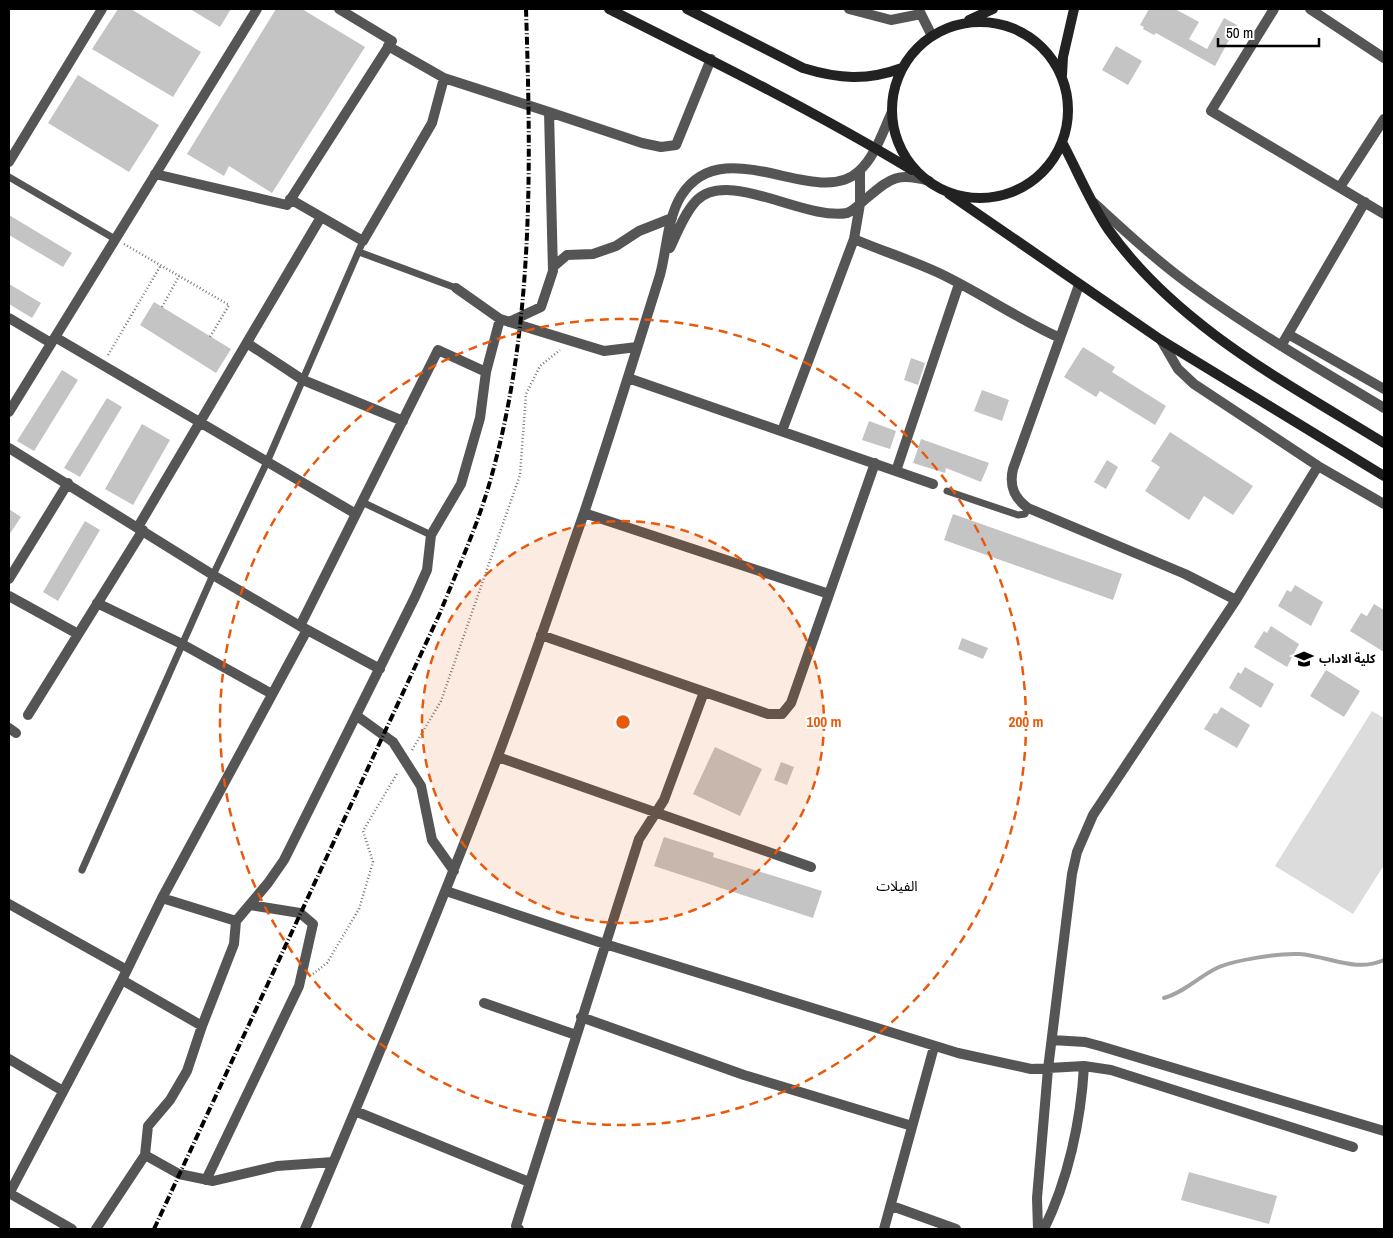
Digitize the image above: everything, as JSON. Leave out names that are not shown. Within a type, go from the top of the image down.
[{"type":"main road","points":[[609,9],[711,59],[875,148],[955,194],[973,197],[992,197],[1010,192],[1027,184],[1053,158],[1062,142],[1068,110],[1062,79],[1063,57],[1074,9]]},
{"type":"main road","points":[[687,9],[803,68],[818,73],[849,77],[872,77],[902,68]]},
{"type":"main road","points":[[993,9],[932,36],[915,50],[902,68],[894,89],[892,112],[899,144],[908,161],[930,181],[1161,340],[1384,476]]},
{"type":"main road","points":[[963,23],[988,22],[1023,33],[1050,57],[1062,79]]},
{"type":"main road","points":[[1062,142],[1107,227],[1127,253],[1177,306],[1238,352],[1384,442]]},
{"type":"street","points":[[9,162],[102,9]]},
{"type":"street","points":[[9,412],[257,9]]},
{"type":"street","points":[[155,174],[287,205],[392,41],[339,9]]},
{"type":"street","points":[[849,9],[891,20],[920,12],[932,36]]},
{"type":"street","points":[[1274,9],[1211,111],[1384,214]]},
{"type":"street","points":[[1310,9],[1384,58]]},
{"type":"street","points":[[388,46],[444,78],[642,143],[660,147],[676,145],[711,59]]},
{"type":"street","points":[[290,199],[363,241],[432,123],[444,78]]},
{"type":"street","points":[[505,320],[541,307],[553,267],[549,112]]},
{"type":"street","points":[[305,1229],[446,891],[498,757],[584,513],[628,378],[664,260],[672,218],[677,205],[688,187],[704,174],[714,170],[742,169],[833,183],[843,181],[860,171],[875,148],[892,112]]},
{"type":"street","points":[[1340,187],[1384,119]]},
{"type":"street","points":[[782,431],[854,239],[860,204],[860,171]]},
{"type":"street","points":[[664,260],[691,207],[700,198],[712,192],[733,190],[838,214],[849,212],[883,185],[900,177],[909,176],[930,181]]},
{"type":"street","points":[[1281,346],[1365,202]]},
{"type":"street","points":[[1094,203],[1161,263],[1197,290],[1281,346],[1384,408]]},
{"type":"street","points":[[28,715],[98,602],[200,422],[321,216]]},
{"type":"street","points":[[553,267],[567,255],[593,254],[608,249],[639,230],[672,218]]},
{"type":"street","points":[[854,239],[939,273],[999,305],[1028,324],[1060,338]]},
{"type":"street","points":[[896,471],[959,284]]},
{"type":"street","points":[[1079,285],[1011,478],[1015,495],[1028,508],[1185,574],[1236,600]]},
{"type":"street","points":[[456,288],[505,320],[604,351],[637,347]]},
{"type":"street","points":[[9,318],[102,365],[356,514]]},
{"type":"street","points":[[96,1229],[145,1155],[148,1126],[170,1100],[187,1071],[202,1026],[234,944],[236,921],[284,860],[357,716],[427,570],[431,535],[461,484],[480,418],[486,372],[505,320]]},
{"type":"street","points":[[1288,334],[1384,389]]},
{"type":"street","points":[[1161,340],[1174,365],[1194,384],[1318,466],[1384,504]]},
{"type":"street","points":[[247,343],[303,380],[403,421]]},
{"type":"street","points":[[72,1229],[9,1193],[122,980],[162,898],[272,694],[356,514],[438,350],[486,372]]},
{"type":"street","points":[[628,378],[933,484]]},
{"type":"street","points":[[9,448],[213,575],[304,628],[380,669]]},
{"type":"street","points":[[541,635],[768,714],[776,716],[788,710],[875,463]]},
{"type":"street","points":[[1038,1229],[1037,1198],[1048,1069],[1072,874],[1085,832],[1093,815],[1236,600],[1318,466]]},
{"type":"street","points":[[9,579],[68,483]]},
{"type":"street","points":[[584,513],[829,594]]},
{"type":"street","points":[[9,596],[78,634]]},
{"type":"street","points":[[98,602],[182,644],[272,694]]},
{"type":"street","points":[[519,1229],[516,1226],[529,1182],[640,839],[664,800],[704,692]]},
{"type":"street","points":[[357,716],[393,742],[421,786],[432,840],[454,871]]},
{"type":"street","points":[[498,757],[810,867]]},
{"type":"street","points":[[446,891],[605,944],[934,1046],[1007,1064],[1048,1069],[1084,1066],[1111,1070],[1353,1147]]},
{"type":"street","points":[[162,898],[236,921]]},
{"type":"street","points":[[9,904],[127,970]]},
{"type":"street","points":[[206,1180],[298,986],[313,924],[300,914],[250,904]]},
{"type":"street","points":[[122,980],[202,1026]]},
{"type":"street","points":[[484,1003],[576,1035]]},
{"type":"street","points":[[582,1017],[744,1075],[912,1126]]},
{"type":"street","points":[[1052,1040],[1084,1042],[1100,1046],[1384,1131]]},
{"type":"street","points":[[884,1229],[892,1206],[934,1046]]},
{"type":"street","points":[[9,1059],[63,1091]]},
{"type":"street","points":[[1044,1229],[1055,1203],[1076,1131],[1084,1066]]},
{"type":"street","points":[[355,1111],[529,1182]]},
{"type":"street","points":[[145,1155],[180,1174],[213,1181],[277,1166],[334,1162]]},
{"type":"street","points":[[892,1206],[956,1229]]},
{"type":"lane","points":[[9,177],[115,239]]},
{"type":"lane","points":[[82,870],[213,575],[267,462],[363,241]]},
{"type":"lane","points":[[359,252],[456,288]]},
{"type":"lane","points":[[947,492],[1018,515],[1025,514],[1028,508]]},
{"type":"lane","points":[[362,502],[431,535]]},
{"type":"path","points":[[115,239],[229,304],[210,337]]},
{"type":"path","points":[[102,365],[161,265]]},
{"type":"path","points":[[162,307],[179,276]]},
{"type":"path","points":[[298,986],[327,963],[359,909],[373,862],[363,831],[442,701],[520,475],[526,394],[540,366],[571,341]]},
{"type":"shaded area","points":[[1372,711],[1384,718],[1384,865],[1353,914],[1275,866]]},
{"type":"building","points":[[118,9],[131,9],[201,52],[173,97],[92,49]]},
{"type":"building","points":[[190,9],[231,9],[220,27]]},
{"type":"building","points":[[276,9],[302,9],[365,47],[272,193],[229,166],[224,176],[187,154]]},
{"type":"building","points":[[1149,9],[1175,9],[1199,22],[1189,39],[1207,49],[1224,18],[1237,25],[1215,66],[1156,33],[1154,35],[1143,29],[1144,27],[1140,25]]},
{"type":"building","points":[[1116,46],[1142,61],[1128,85],[1102,70]]},
{"type":"building","points":[[78,75],[159,125],[129,172],[48,123]]},
{"type":"building","points":[[9,215],[72,253],[63,267],[9,235]]},
{"type":"building","points":[[9,284],[41,303],[32,318],[9,304]]},
{"type":"building","points":[[154,302],[231,349],[216,373],[140,325]]},
{"type":"building","points":[[1083,347],[1115,367],[1112,372],[1166,406],[1155,425],[1100,391],[1096,397],[1064,377]]},
{"type":"building","points":[[911,358],[925,363],[918,385],[904,380]]},
{"type":"building","points":[[62,370],[78,380],[34,451],[17,441]]},
{"type":"building","points":[[982,390],[1009,400],[1002,421],[974,411]]},
{"type":"building","points":[[107,398],[122,407],[80,477],[64,468]]},
{"type":"building","points":[[869,421],[896,431],[890,449],[862,440]]},
{"type":"building","points":[[142,424],[170,440],[133,505],[105,489]]},
{"type":"building","points":[[1170,432],[1253,486],[1233,515],[1204,496],[1189,520],[1145,491],[1160,467],[1151,461]]},
{"type":"building","points":[[921,439],[989,463],[981,482],[946,468],[945,473],[913,463]]},
{"type":"building","points":[[1107,460],[1118,467],[1106,489],[1094,482]]},
{"type":"building","points":[[9,509],[21,517],[9,535]]},
{"type":"building","points":[[953,514],[1122,574],[1113,600],[944,540]]},
{"type":"building","points":[[85,521],[100,530],[58,601],[43,592]]},
{"type":"building","points":[[1295,585],[1323,602],[1311,626],[1278,606],[1287,590],[1291,592]]},
{"type":"building","points":[[1374,604],[1384,610],[1384,652],[1350,631],[1361,613],[1367,616]]},
{"type":"building","points":[[1271,626],[1299,644],[1287,667],[1254,647],[1264,631],[1267,633]]},
{"type":"building","points":[[962,638],[988,648],[983,659],[958,649]]},
{"type":"building","points":[[1245,667],[1274,684],[1261,708],[1229,688],[1238,672],[1241,674]]},
{"type":"building","points":[[1326,670],[1360,691],[1344,717],[1310,696]]},
{"type":"building","points":[[1221,707],[1250,725],[1237,748],[1204,729],[1214,713],[1217,714]]},
{"type":"building","points":[[715,747],[762,769],[740,816],[693,794]]},
{"type":"building","points":[[781,762],[794,767],[787,785],[774,780]]},
{"type":"building","points":[[664,837],[714,853],[713,857],[822,891],[813,918],[654,866]]},
{"type":"building","points":[[1189,1172],[1277,1196],[1269,1224],[1181,1200]]},
{"type":"waterway","points":[[1164,998],[1178,992],[1217,968],[1234,962],[1257,958],[1299,954],[1342,963],[1363,965],[1384,960]]},
{"type":"railway","points":[[154,1229],[440,613],[486,495],[505,420],[522,304],[526,245],[529,127],[526,9]]},
{"type":"place","name":"كلية الاداب","points":[[1304,659]]},
{"type":"district","name":"الفيلات","points":[[897,886]]}]
